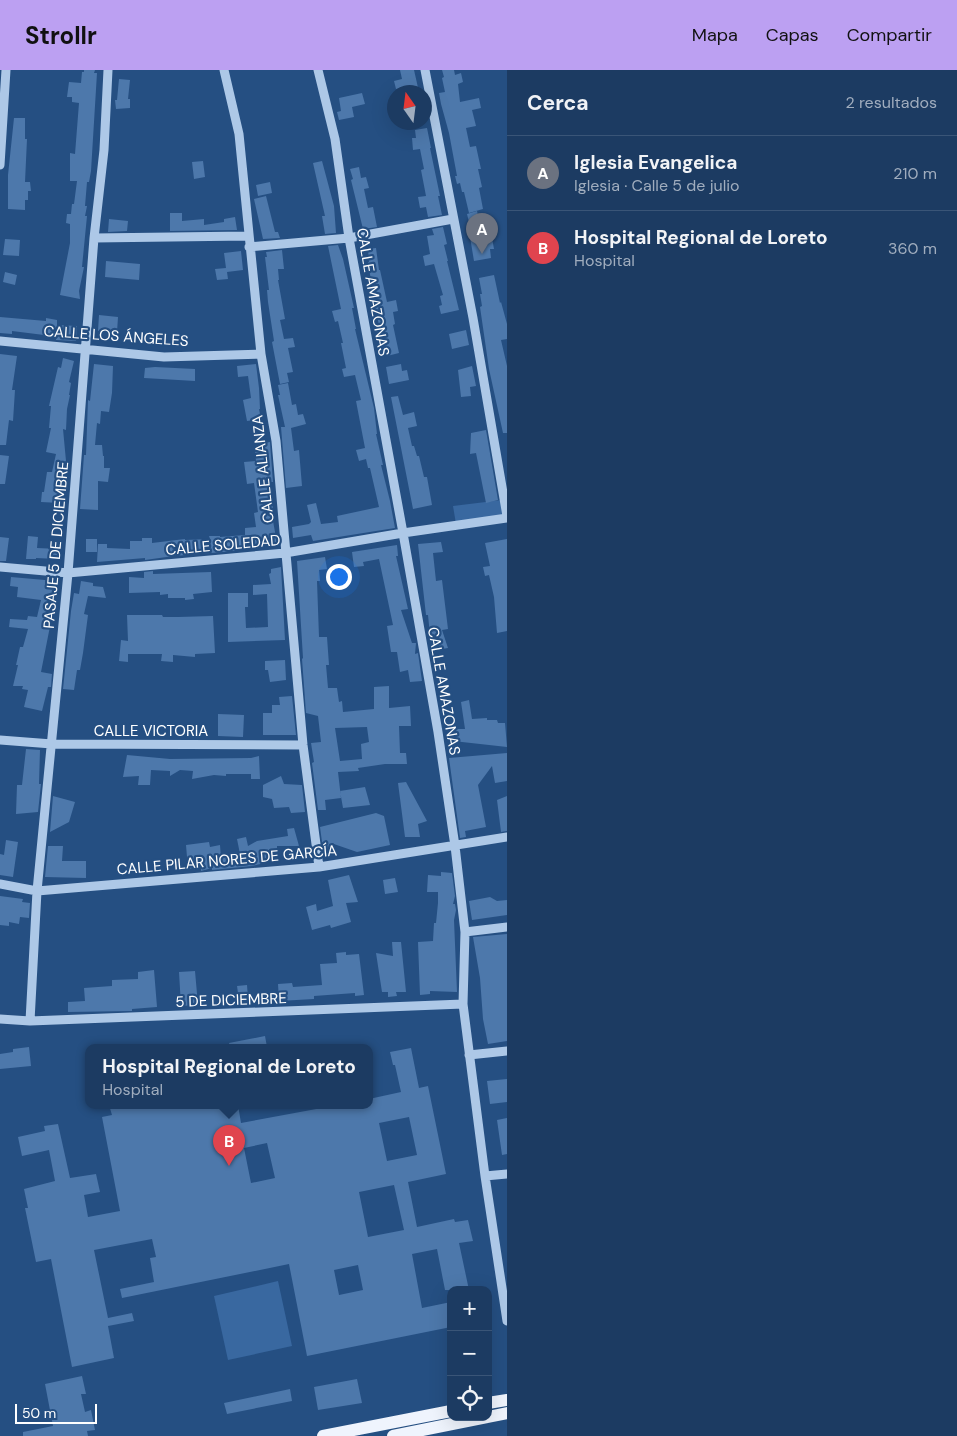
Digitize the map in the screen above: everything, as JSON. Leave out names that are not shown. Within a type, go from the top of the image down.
[{"type":"main road","points":[[492,1403],[507,1400]]},
{"type":"main road","points":[[323,1436],[447,1412]]},
{"type":"main road","points":[[492,1416],[507,1413]]},
{"type":"main road","points":[[394,1436],[468,1421]]},
{"type":"street","points":[[0,165],[6,70]]},
{"type":"street","name":"PASAJE 5 DE DICIEMBRE","points":[[30,1021],[37,891],[68,572],[94,238],[104,150],[108,70]]},
{"type":"street","name":"CALLE ALIANZA","points":[[224,70],[239,134],[261,354],[276,441],[303,745],[319,867]]},
{"type":"street","name":"CALLE AMAZONAS","points":[[318,70],[335,139],[349,238],[438,732],[455,846],[465,932],[463,1004],[485,1176],[507,1321]]},
{"type":"street","points":[[425,70],[473,318],[507,517]]},
{"type":"street","points":[[249,248],[349,238],[453,219]]},
{"type":"street","points":[[94,238],[248,236]]},
{"type":"street","name":"CALLE LOS ÁNGELES","points":[[0,341],[164,357],[261,354]]},
{"type":"street","name":"CALLE SOLEDAD","points":[[0,567],[68,572],[285,553],[507,517]]},
{"type":"street","name":"CALLE VICTORIA","points":[[0,740],[52,744],[303,745]]},
{"type":"street","name":"CALLE PILAR NORES DE GARCÍA","points":[[0,884],[37,891],[319,867],[507,837]]},
{"type":"street","points":[[465,932],[507,927]]},
{"type":"street","name":"5 DE DICIEMBRE","points":[[0,1020],[30,1021],[463,1004]]},
{"type":"street","points":[[469,1055],[507,1050]]},
{"type":"street","points":[[485,1176],[507,1174]]},
{"type":"shaded area","points":[[502,500],[504,518],[456,524],[453,506]]},
{"type":"shaded area","points":[[278,1281],[292,1346],[228,1360],[214,1296]]},
{"type":"building","points":[[84,70],[95,70],[94,73],[97,73],[91,171],[89,182],[87,182],[85,206],[87,206],[85,216],[87,216],[82,267],[84,267],[79,291],[80,299],[60,295],[70,243],[70,224],[66,223],[67,214],[71,214],[77,181],[70,181],[70,153],[75,154],[79,103],[72,102],[72,97],[67,97],[69,82],[81,83]]},
{"type":"building","points":[[400,70],[414,70],[417,85],[395,85],[394,81],[402,79]]},
{"type":"building","points":[[442,70],[454,70],[455,75],[461,73],[463,82],[458,84],[460,102],[479,98],[481,108],[472,110],[476,126],[466,128],[470,147],[476,146],[481,169],[478,169],[482,187],[479,188],[483,209],[469,213],[464,192],[462,192],[460,183],[457,184],[449,133],[441,104],[439,93],[445,92]]},
{"type":"building","points":[[119,79],[130,80],[128,99],[130,99],[130,108],[116,109],[115,100],[117,100]]},
{"type":"building","points":[[362,93],[365,104],[352,107],[354,117],[339,120],[337,112],[341,111],[339,98]]},
{"type":"building","points":[[14,118],[25,118],[25,139],[27,139],[25,182],[30,182],[31,191],[28,191],[28,200],[25,200],[25,210],[8,209],[8,175]]},
{"type":"building","points":[[415,130],[427,130],[442,215],[428,217],[426,207],[420,208],[418,197],[426,196],[421,170],[424,169],[420,149],[413,150],[412,138],[416,138]]},
{"type":"building","points":[[203,161],[205,177],[194,179],[192,162]]},
{"type":"building","points":[[322,161],[334,206],[336,233],[325,234],[322,216],[325,216],[313,163]]},
{"type":"building","points":[[359,167],[361,178],[366,177],[369,188],[364,189],[368,208],[373,207],[377,227],[363,229],[350,169]]},
{"type":"building","points":[[270,182],[272,193],[258,196],[256,185]]},
{"type":"building","points":[[266,196],[275,232],[278,232],[280,238],[263,239],[254,199]]},
{"type":"building","points":[[477,211],[481,228],[490,227],[494,249],[490,249],[491,258],[474,261],[469,231],[471,230],[467,214]]},
{"type":"building","points":[[170,213],[182,213],[182,221],[204,219],[204,225],[224,222],[224,219],[235,217],[237,230],[170,231]]},
{"type":"building","points":[[109,219],[128,221],[127,231],[108,232]]},
{"type":"building","points":[[443,227],[447,244],[444,245],[447,261],[459,310],[441,314],[439,306],[442,305],[440,296],[443,295],[434,264],[425,266],[423,256],[430,254],[427,236],[434,235],[432,229]]},
{"type":"building","points":[[5,239],[20,240],[19,256],[3,255]]},
{"type":"building","points":[[338,245],[354,308],[352,308],[355,329],[374,408],[376,434],[383,465],[381,465],[395,528],[313,541],[311,535],[293,538],[292,527],[311,522],[307,505],[316,503],[321,524],[338,522],[337,516],[379,507],[370,468],[368,468],[366,459],[359,461],[356,450],[365,448],[356,401],[361,400],[355,375],[344,377],[342,369],[346,368],[341,343],[343,343],[338,321],[335,322],[332,311],[341,309],[328,246]]},
{"type":"building","points":[[376,248],[387,302],[396,300],[398,311],[393,312],[395,324],[393,325],[399,353],[387,356],[374,305],[368,262],[368,249]]},
{"type":"building","points":[[282,250],[284,269],[278,269],[278,280],[285,319],[280,320],[284,339],[293,338],[295,347],[288,348],[293,372],[287,373],[289,382],[280,384],[272,342],[274,341],[268,302],[267,290],[269,290],[265,257],[267,257],[266,252]]},
{"type":"building","points":[[241,251],[243,270],[227,272],[228,279],[217,280],[215,269],[226,268],[224,253]]},
{"type":"building","points":[[106,261],[140,264],[139,280],[105,277]]},
{"type":"building","points":[[5,272],[17,275],[15,285],[3,282]]},
{"type":"building","points":[[494,275],[507,324],[507,339],[501,340],[507,366],[507,433],[503,433],[489,369],[480,307],[482,306],[480,294],[482,294],[479,278]]},
{"type":"building","points":[[99,315],[118,317],[117,332],[98,331]]},
{"type":"building","points":[[0,317],[46,321],[46,318],[57,320],[57,325],[77,326],[76,341],[56,340],[56,338],[44,335],[12,331],[12,334],[0,333]]},
{"type":"building","points":[[466,330],[469,345],[452,349],[449,334]]},
{"type":"building","points":[[0,354],[17,356],[12,390],[15,390],[13,421],[9,420],[6,445],[0,445]]},
{"type":"building","points":[[63,358],[74,361],[69,382],[71,383],[66,430],[63,429],[66,461],[63,474],[65,474],[57,493],[61,493],[60,503],[41,502],[47,472],[52,472],[56,454],[46,452],[51,428],[49,428],[51,406],[49,406],[58,367],[61,368]]},
{"type":"building","points":[[94,364],[113,366],[109,412],[101,411],[100,424],[97,423],[95,445],[102,445],[104,468],[110,468],[108,482],[98,481],[98,510],[80,509],[84,455],[86,455],[88,400],[90,401]]},
{"type":"building","points":[[256,364],[261,419],[247,421],[243,400],[251,398],[248,376],[238,377],[237,366]]},
{"type":"building","points":[[401,364],[402,371],[407,370],[409,380],[389,384],[386,367]]},
{"type":"building","points":[[472,366],[476,386],[470,387],[471,396],[461,397],[458,370]]},
{"type":"building","points":[[145,368],[195,369],[195,381],[144,378]]},
{"type":"building","points":[[288,383],[292,405],[296,404],[298,415],[303,414],[306,424],[291,428],[294,451],[299,450],[302,486],[286,488],[281,427],[285,427],[278,395],[280,395],[278,385]]},
{"type":"building","points":[[398,396],[403,415],[414,412],[417,426],[408,428],[412,446],[414,446],[417,456],[419,456],[424,477],[427,477],[432,505],[413,509],[391,397]]},
{"type":"building","points":[[486,430],[498,500],[486,503],[476,453],[470,454],[471,433]]},
{"type":"building","points":[[270,442],[273,482],[270,482],[273,510],[271,510],[277,543],[257,545],[257,548],[223,552],[145,560],[145,558],[97,562],[98,544],[107,544],[107,548],[130,549],[130,541],[142,541],[142,538],[152,538],[152,543],[185,539],[210,539],[209,536],[245,535],[245,528],[256,527],[254,513],[258,512],[254,483],[247,484],[244,462],[256,461],[255,450],[259,449],[259,444]]},
{"type":"building","points":[[0,455],[9,456],[5,484],[0,484]]},
{"type":"building","points":[[28,536],[38,537],[37,548],[58,549],[57,559],[26,559]]},
{"type":"building","points":[[0,537],[9,538],[6,561],[0,561]]},
{"type":"building","points":[[86,539],[97,539],[97,552],[86,552]]},
{"type":"building","points":[[507,539],[507,631],[497,633],[494,597],[489,575],[485,576],[483,567],[490,566],[485,543]]},
{"type":"building","points":[[441,542],[443,552],[433,553],[436,581],[442,580],[448,629],[442,630],[448,648],[436,650],[430,635],[428,615],[426,615],[418,544]]},
{"type":"building","points":[[397,545],[398,556],[396,556],[408,609],[401,610],[412,643],[416,643],[415,654],[418,653],[422,681],[410,682],[408,670],[400,672],[397,652],[391,652],[387,626],[393,625],[379,559],[363,562],[364,566],[354,567],[352,552]]},
{"type":"building","points":[[325,557],[327,569],[319,570],[320,581],[317,581],[319,637],[327,637],[329,665],[326,665],[328,688],[337,688],[339,702],[342,701],[343,712],[374,709],[374,687],[389,686],[389,708],[410,706],[411,726],[399,726],[400,753],[406,753],[407,764],[385,764],[358,768],[359,771],[338,772],[341,798],[325,800],[326,810],[318,810],[312,763],[314,762],[311,743],[321,742],[318,716],[306,713],[297,561]],"holes":[[[367,727],[369,742],[361,744],[362,759],[340,761],[335,728]]]},
{"type":"building","points":[[281,567],[285,640],[228,642],[228,593],[248,593],[248,607],[245,607],[246,628],[268,627],[267,594],[253,595],[253,585],[271,584],[269,574],[271,569]]},
{"type":"building","points":[[153,571],[153,574],[211,572],[212,592],[193,594],[194,599],[185,600],[185,598],[168,598],[168,594],[160,595],[160,592],[129,593],[129,577],[144,578],[144,572]]},
{"type":"building","points":[[11,577],[56,581],[54,606],[41,672],[52,674],[51,687],[48,687],[42,711],[24,707],[28,690],[22,689],[23,686],[13,686],[20,647],[23,647],[28,629],[9,627],[10,619],[27,620],[28,616],[37,617],[41,600],[17,597],[18,587],[10,586]]},
{"type":"building","points":[[81,581],[93,583],[93,586],[103,587],[106,598],[88,596],[84,614],[88,615],[80,670],[77,670],[74,690],[63,689],[74,593],[79,594]]},
{"type":"building","points":[[127,615],[162,615],[163,617],[213,616],[215,653],[195,654],[195,657],[173,655],[173,662],[161,661],[162,654],[128,654],[128,662],[119,661],[121,640],[128,641]]},
{"type":"building","points":[[285,660],[286,680],[270,682],[268,670],[265,670],[265,661]]},
{"type":"building","points":[[292,696],[296,735],[263,735],[263,713],[272,713],[272,705],[280,705],[279,697]]},
{"type":"building","points":[[469,700],[472,719],[487,718],[487,720],[497,720],[498,723],[505,723],[507,747],[453,741],[452,729],[465,729],[461,702]]},
{"type":"building","points":[[218,714],[244,715],[243,737],[218,736]]},
{"type":"building","points":[[26,749],[40,750],[39,784],[41,784],[38,812],[16,814],[17,785],[22,785]]},
{"type":"building","points":[[507,753],[507,781],[495,783],[492,766],[478,785],[486,827],[465,831],[466,837],[460,838],[449,758]]},
{"type":"building","points":[[127,755],[170,759],[251,758],[259,756],[260,779],[251,779],[251,774],[226,774],[226,776],[214,775],[192,779],[193,771],[180,770],[170,776],[170,771],[151,770],[150,785],[138,785],[139,776],[123,777]]},
{"type":"building","points":[[281,776],[284,784],[302,785],[305,812],[291,813],[289,807],[274,808],[272,799],[263,797],[263,785]]},
{"type":"building","points":[[406,782],[427,821],[418,824],[420,837],[405,837],[398,783]]},
{"type":"building","points":[[365,787],[370,805],[343,808],[340,791]]},
{"type":"building","points":[[53,796],[75,802],[69,822],[50,832]]},
{"type":"building","points":[[507,796],[507,831],[501,832],[497,800]]},
{"type":"building","points":[[376,813],[384,816],[390,845],[357,852],[331,843],[333,855],[324,857],[320,827]]},
{"type":"building","points":[[294,828],[299,846],[277,846],[277,860],[252,866],[212,870],[212,868],[201,871],[201,866],[188,869],[186,845],[209,842],[210,847],[220,845],[221,858],[240,854],[237,839],[246,837],[248,846],[257,841],[288,836],[287,829]]},
{"type":"building","points":[[6,840],[18,842],[13,877],[0,875],[0,854],[4,855]]},
{"type":"building","points":[[48,846],[63,846],[62,861],[86,861],[86,878],[45,877]]},
{"type":"building","points":[[441,872],[452,873],[455,896],[453,904],[455,904],[456,910],[454,920],[457,992],[430,991],[430,994],[420,995],[418,942],[433,941],[438,903],[438,892],[427,892],[428,875],[441,876]]},
{"type":"building","points":[[349,875],[358,902],[346,903],[351,922],[331,928],[330,925],[312,930],[306,907],[316,904],[317,911],[333,906],[328,880]]},
{"type":"building","points":[[395,878],[398,892],[385,894],[383,880]]},
{"type":"building","points":[[0,896],[23,899],[22,902],[30,903],[29,918],[20,917],[19,924],[9,922],[9,926],[0,925]]},
{"type":"building","points":[[490,897],[497,901],[507,900],[507,915],[472,920],[469,901]]},
{"type":"building","points":[[507,934],[507,1041],[488,1044],[473,937]]},
{"type":"building","points":[[392,942],[401,942],[406,992],[396,992],[397,996],[388,997],[388,992],[382,992],[376,953],[393,956]]},
{"type":"building","points":[[346,952],[346,955],[359,954],[364,995],[355,996],[355,993],[314,996],[314,999],[279,1001],[278,984],[292,983],[293,987],[322,985],[320,964],[337,963],[336,953]]},
{"type":"building","points":[[154,970],[157,1007],[132,1009],[132,1011],[68,1012],[68,1002],[85,1001],[84,988],[112,986],[112,980],[138,979],[138,972]]},
{"type":"building","points":[[195,971],[198,1005],[181,1006],[179,972]]},
{"type":"building","points":[[247,985],[248,999],[239,1000],[237,986]]},
{"type":"building","points":[[265,1036],[266,1044],[229,1044]]},
{"type":"building","points":[[29,1047],[31,1066],[0,1069],[0,1054],[13,1052],[13,1049]]},
{"type":"building","points":[[411,1048],[419,1088],[428,1086],[446,1174],[408,1182],[417,1227],[454,1219],[455,1222],[468,1220],[473,1241],[459,1243],[468,1286],[447,1286],[447,1290],[445,1290],[437,1249],[412,1254],[422,1308],[447,1303],[447,1328],[307,1356],[289,1264],[122,1298],[120,1289],[154,1282],[150,1258],[156,1257],[152,1239],[94,1250],[108,1318],[132,1313],[134,1321],[108,1326],[114,1358],[72,1367],[51,1259],[36,1262],[25,1208],[28,1208],[24,1189],[55,1181],[49,1150],[22,1156],[18,1137],[45,1131],[44,1126],[58,1124],[70,1178],[96,1174],[100,1192],[84,1195],[88,1217],[120,1211],[102,1117],[112,1115],[110,1109],[239,1109],[241,1123],[316,1109],[373,1109],[373,1098],[401,1092],[395,1065],[393,1065],[390,1052]],"holes":[[[409,1117],[417,1155],[387,1161],[379,1123]],[[267,1143],[275,1178],[251,1183],[244,1148]],[[394,1185],[404,1230],[368,1237],[359,1192]],[[358,1265],[363,1290],[339,1295],[334,1270]]]},
{"type":"building","points":[[507,1079],[507,1102],[490,1104],[487,1081]]},
{"type":"building","points":[[507,1118],[507,1154],[502,1155],[497,1120]]},
{"type":"building","points":[[82,1376],[86,1394],[81,1394],[85,1412],[91,1410],[95,1430],[87,1431],[88,1436],[23,1436],[23,1432],[53,1426],[45,1384]]},
{"type":"building","points":[[357,1379],[362,1403],[318,1410],[314,1387]]},
{"type":"building","points":[[290,1389],[292,1401],[227,1414],[224,1403]]},
{"type":"place","name":"Iglesia Evangelica","points":[[482,254]]},
{"type":"place","name":"Hospital Regional de Loreto","points":[[229,1166]]}]
